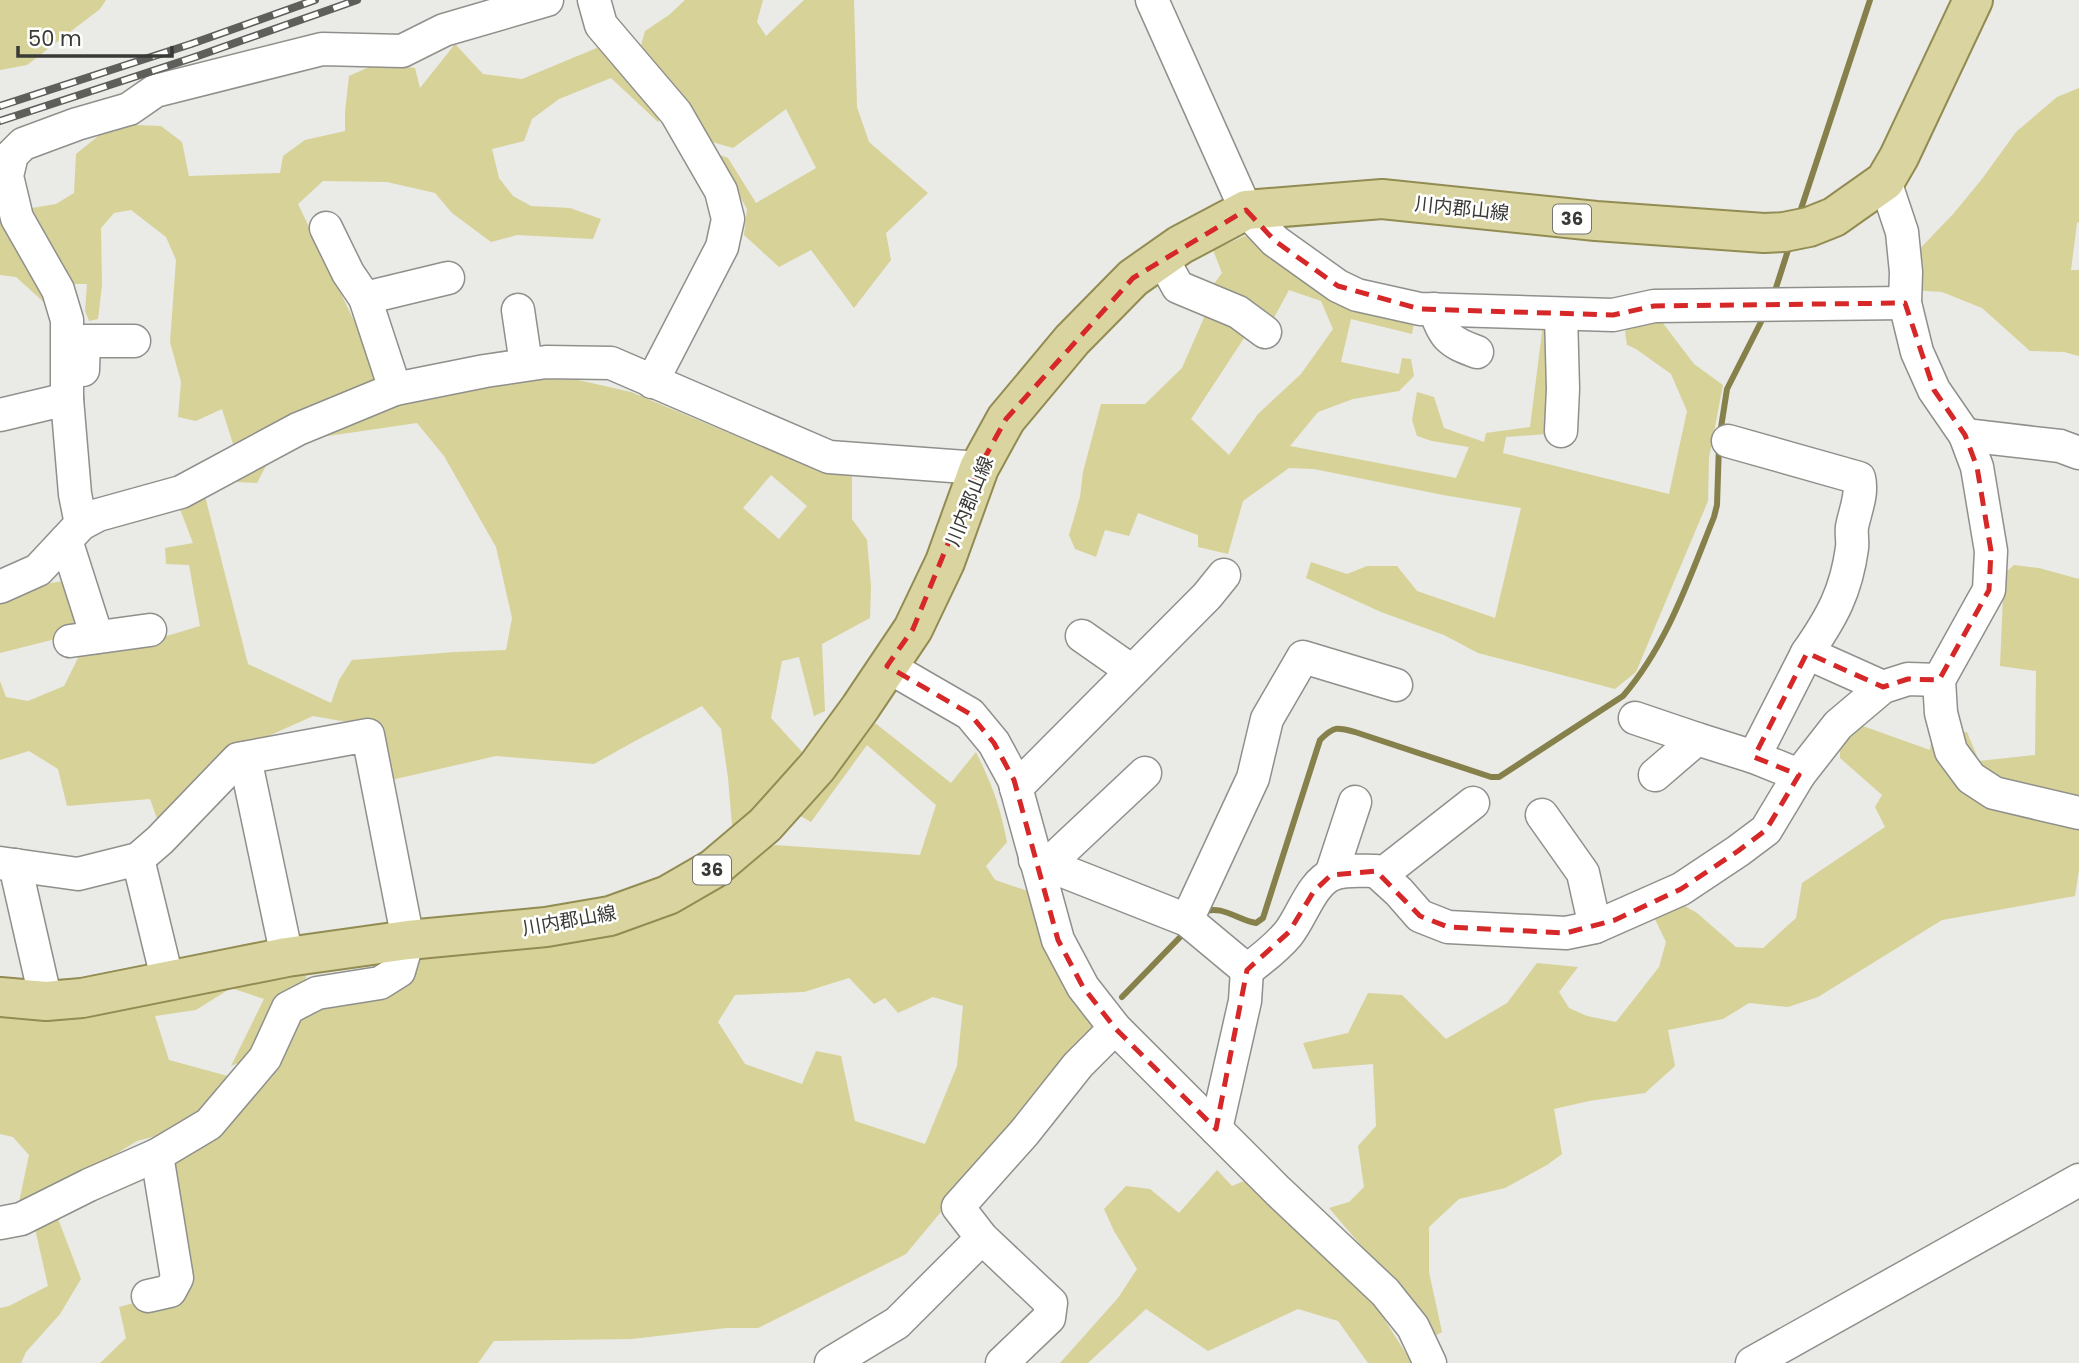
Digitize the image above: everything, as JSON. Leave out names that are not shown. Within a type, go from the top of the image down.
[{"type":"main road","name":"川内郡山線","points":[[0,997],[46,1001],[82,998],[287,957],[408,940],[546,927],[610,916],[668,895],[713,869],[765,825],[817,767],[913,629],[945,562],[979,468],[1006,419],[1072,340],[1133,278],[1180,245],[1246,210],[1382,199],[1596,221],[1764,233],[1809,227],[1833,217],[1885,181],[1973,0]]},
{"type":"street","points":[[150,630],[84,639],[74,532],[75,494],[67,384],[67,320],[58,290],[17,218],[7,176],[12,155],[23,144],[77,124],[129,110],[155,91],[322,49],[402,51],[444,30],[547,0]]},
{"type":"street","points":[[594,0],[601,25],[676,113],[721,191],[728,219],[722,247],[652,382]]},
{"type":"street","points":[[1152,0],[1246,210],[1275,241],[1338,286],[1357,295],[1420,309],[1613,315],[1654,306],[1905,303]]},
{"type":"street","points":[[1885,181],[1902,232],[1906,272],[1905,303],[1917,352],[1934,390],[1965,435],[1977,467],[1991,551],[1989,590],[1939,680],[1941,713],[1951,751],[1971,778],[1994,793],[2079,813]]},
{"type":"street","points":[[326,228],[348,273],[365,298],[395,389]]},
{"type":"street","points":[[1162,258],[1178,287],[1238,312],[1265,332]]},
{"type":"street","points":[[365,298],[448,278]]},
{"type":"street","points":[[1434,309],[1444,334],[1456,344],[1477,352]]},
{"type":"street","points":[[518,310],[526,365]]},
{"type":"street","points":[[1561,314],[1561,431]]},
{"type":"street","points":[[0,415],[67,384],[83,370],[84,341],[134,341]]},
{"type":"street","points":[[0,587],[38,570],[74,532],[98,515],[181,492],[298,429],[395,389],[546,362],[611,363],[829,457],[979,468]]},
{"type":"street","points":[[1965,435],[2060,446],[2079,453]]},
{"type":"street","points":[[1728,441],[1859,478],[1861,486],[1841,596],[1830,619],[1807,653],[1754,757]]},
{"type":"street","points":[[1016,788],[1207,596],[1224,575]]},
{"type":"street","points":[[1082,636],[1132,671]]},
{"type":"street","points":[[1807,653],[1883,687]]},
{"type":"street","points":[[1190,923],[1253,778],[1267,719],[1303,657],[1396,685]]},
{"type":"street","points":[[887,666],[970,714],[995,743],[1014,780],[1041,863],[1058,940],[1083,987],[1115,1028],[1278,1191],[1385,1292],[1413,1327],[1430,1363]]},
{"type":"street","points":[[1331,875],[1352,870],[1376,871],[1420,916],[1448,928],[1566,933],[1595,927],[1681,889],[1766,830],[1799,775],[1838,724],[1883,687],[1908,679],[1939,680]]},
{"type":"street","points":[[1635,718],[1754,757],[1799,775]]},
{"type":"street","points":[[0,1223],[21,1219],[157,1155],[209,1124],[265,1058],[288,1008],[317,993],[380,983],[399,971],[408,940],[368,735],[238,759],[160,840],[138,859],[78,874],[7,864],[46,1001]]},
{"type":"street","points":[[1655,775],[1696,739]]},
{"type":"street","points":[[245,758],[287,957]]},
{"type":"street","points":[[1041,863],[1145,773]]},
{"type":"street","points":[[1216,1129],[1245,1002],[1247,970],[1270,953],[1289,932],[1314,891],[1331,875],[1355,802]]},
{"type":"street","points":[[1381,875],[1473,803]]},
{"type":"street","points":[[1542,815],[1583,873],[1595,927]]},
{"type":"street","points":[[138,859],[168,982]]},
{"type":"street","points":[[1041,863],[1190,923],[1247,970]]},
{"type":"street","points":[[1002,1363],[1049,1318],[1051,1303],[982,1238],[958,1207],[1024,1133],[1077,1065],[1115,1028]]},
{"type":"street","points":[[148,1296],[170,1291],[177,1278],[157,1155]]},
{"type":"street","points":[[1752,1363],[2079,1180]]},
{"type":"street","points":[[831,1363],[897,1323],[982,1238]]},
{"type":"highlighted area","points":[[1246,210],[1275,241],[1338,286],[1420,309],[1613,315],[1654,306],[1905,303],[1934,390],[1965,435],[1977,467],[1991,551],[1989,590],[1939,680],[1908,679],[1883,687],[1807,653],[1754,757],[1799,775],[1766,830],[1681,889],[1615,920],[1566,933],[1448,927],[1420,916],[1376,871],[1331,875],[1314,891],[1289,932],[1247,970],[1216,1129],[1115,1028],[1083,987],[1058,940],[1014,780],[994,743],[970,714],[887,666],[913,629],[979,468],[1006,419],[1133,278]]},
{"type":"shaded area","points":[[0,0],[106,0],[100,9],[27,65],[0,70]]},
{"type":"shaded area","points":[[685,0],[763,0],[757,22],[766,36],[804,0],[854,0],[857,107],[869,142],[928,193],[886,233],[891,260],[854,308],[811,250],[779,267],[744,235],[747,209],[715,153],[728,158],[756,203],[816,168],[786,109],[733,148],[709,141],[638,56],[645,31]]},
{"type":"shaded area","points":[[455,44],[483,74],[522,79],[604,45],[664,113],[658,122],[611,78],[559,99],[532,119],[524,141],[492,149],[499,178],[513,196],[531,206],[570,208],[601,219],[593,239],[517,235],[491,242],[452,213],[435,193],[387,182],[323,181],[298,204],[380,375],[378,387],[233,444],[222,409],[196,421],[178,417],[181,382],[170,342],[176,260],[166,237],[131,210],[114,213],[101,228],[102,285],[98,319],[89,321],[85,311],[87,284],[71,284],[47,305],[16,277],[0,275],[0,192],[32,208],[56,204],[74,193],[76,154],[113,124],[161,126],[182,142],[189,176],[280,173],[283,156],[305,140],[345,131],[349,76],[378,63],[415,68],[420,88]]},
{"type":"shaded area","points":[[2079,88],[2079,222],[2071,270],[2079,270],[2079,356],[2064,352],[2030,351],[1982,308],[1942,292],[1913,290],[1912,257],[1954,213],[2016,132],[2057,97]]},
{"type":"shaded area","points":[[1254,232],[1415,316],[1412,334],[1351,319],[1341,362],[1399,374],[1402,358],[1411,359],[1414,376],[1399,391],[1353,399],[1318,412],[1290,446],[1456,478],[1469,447],[1417,436],[1412,420],[1417,392],[1434,397],[1444,428],[1484,442],[1486,433],[1530,427],[1543,324],[1554,324],[1546,434],[1506,437],[1503,453],[1669,494],[1687,411],[1671,374],[1627,345],[1625,332],[1629,325],[1659,318],[1694,364],[1723,385],[1709,458],[1708,501],[1636,672],[1615,689],[1478,653],[1444,635],[1381,612],[1306,578],[1311,562],[1347,574],[1367,566],[1397,566],[1417,591],[1495,618],[1521,508],[1314,469],[1289,468],[1243,501],[1228,554],[1198,547],[1198,535],[1138,513],[1129,536],[1105,530],[1096,557],[1075,549],[1069,535],[1101,404],[1145,404],[1182,368],[1206,313],[1248,332],[1191,419],[1229,455],[1258,414],[1301,374],[1333,329],[1321,301],[1289,290],[1271,323],[1208,292],[1222,273],[1213,250]]},
{"type":"shaded area","points":[[528,379],[578,380],[631,392],[816,467],[852,472],[852,519],[867,540],[871,586],[870,618],[822,644],[825,711],[814,716],[799,657],[782,661],[771,718],[803,753],[733,836],[721,729],[702,706],[594,764],[496,756],[391,780],[376,727],[313,716],[237,750],[160,827],[150,799],[67,806],[58,769],[29,751],[0,760],[0,681],[6,697],[28,701],[64,686],[82,650],[133,646],[200,626],[189,565],[166,564],[165,548],[193,543],[178,504],[205,496],[248,664],[331,703],[339,680],[352,660],[506,650],[512,618],[496,547],[444,456],[417,423],[321,437],[268,462],[257,483],[237,482],[233,475],[371,411]],"holes":[[[771,475],[807,506],[779,539],[743,508]]]},
{"type":"shaded area","points":[[2014,565],[2039,568],[2079,579],[2079,870],[2075,896],[1942,920],[1818,997],[1788,1007],[1749,1003],[1723,1019],[1668,1030],[1675,1066],[1645,1093],[1554,1109],[1562,1154],[1505,1188],[1459,1199],[1429,1227],[1429,1272],[1442,1332],[1431,1338],[1387,1276],[1329,1208],[1349,1202],[1364,1187],[1358,1146],[1376,1126],[1373,1064],[1313,1069],[1303,1043],[1348,1033],[1368,993],[1402,995],[1446,1039],[1507,1003],[1537,963],[1578,967],[1559,992],[1569,1008],[1587,1016],[1616,1022],[1659,967],[1666,942],[1653,915],[1678,902],[1697,913],[1736,947],[1763,948],[1796,918],[1802,883],[1885,827],[1875,807],[1882,795],[1840,758],[1840,744],[1860,725],[1930,750],[1932,735],[1967,732],[1979,761],[2035,755],[2036,671],[2000,666],[2004,574]]},
{"type":"shaded area","points":[[69,580],[87,631],[0,653],[0,592]]},
{"type":"shaded area","points":[[875,723],[951,783],[976,752],[995,796],[1007,842],[986,866],[995,880],[1028,891],[1050,953],[1093,1028],[906,1254],[758,1328],[726,1328],[632,1339],[494,1341],[478,1363],[100,1363],[126,1338],[119,1307],[183,1290],[167,1158],[293,1016],[421,949],[738,864],[775,845],[920,855],[936,805],[867,745],[811,822],[797,814]],"holes":[[[849,978],[874,1004],[885,998],[898,1013],[933,997],[963,1006],[957,1066],[925,1144],[855,1121],[841,1056],[816,1051],[802,1084],[745,1064],[718,1022],[735,995],[804,992]]]},
{"type":"shaded area","points":[[308,964],[304,989],[256,1056],[231,1066],[264,999],[231,988],[196,1010],[155,1016],[169,1060],[235,1078],[196,1118],[179,1130],[137,1141],[45,1197],[19,1202],[29,1155],[13,1137],[0,1134],[0,1006]]},
{"type":"shaded area","points":[[1217,1170],[1232,1186],[1244,1181],[1365,1289],[1412,1363],[1368,1363],[1338,1321],[1298,1309],[1208,1351],[1146,1309],[1088,1363],[1060,1363],[1118,1298],[1137,1269],[1104,1209],[1126,1186],[1150,1189],[1179,1213]]},
{"type":"shaded area","points":[[57,1216],[81,1279],[60,1314],[26,1352],[21,1363],[0,1363],[0,1308],[48,1286],[34,1224]]},
{"type":"waterway","points":[[1799,215],[1870,0]]},
{"type":"waterway","points":[[1774,294],[1790,244]]},
{"type":"waterway","points":[[1720,434],[1727,389],[1765,314]]},
{"type":"waterway","points":[[1204,912],[1223,911],[1256,923],[1263,918],[1320,740],[1332,730],[1355,732],[1491,777],[1499,777],[1623,696],[1639,676],[1665,633],[1714,517],[1717,505],[1719,444]]},
{"type":"waterway","points":[[1122,997],[1187,930]]},
{"type":"railway","points":[[0,106],[191,44],[315,0]]},
{"type":"railway","points":[[0,121],[357,0]]}]
